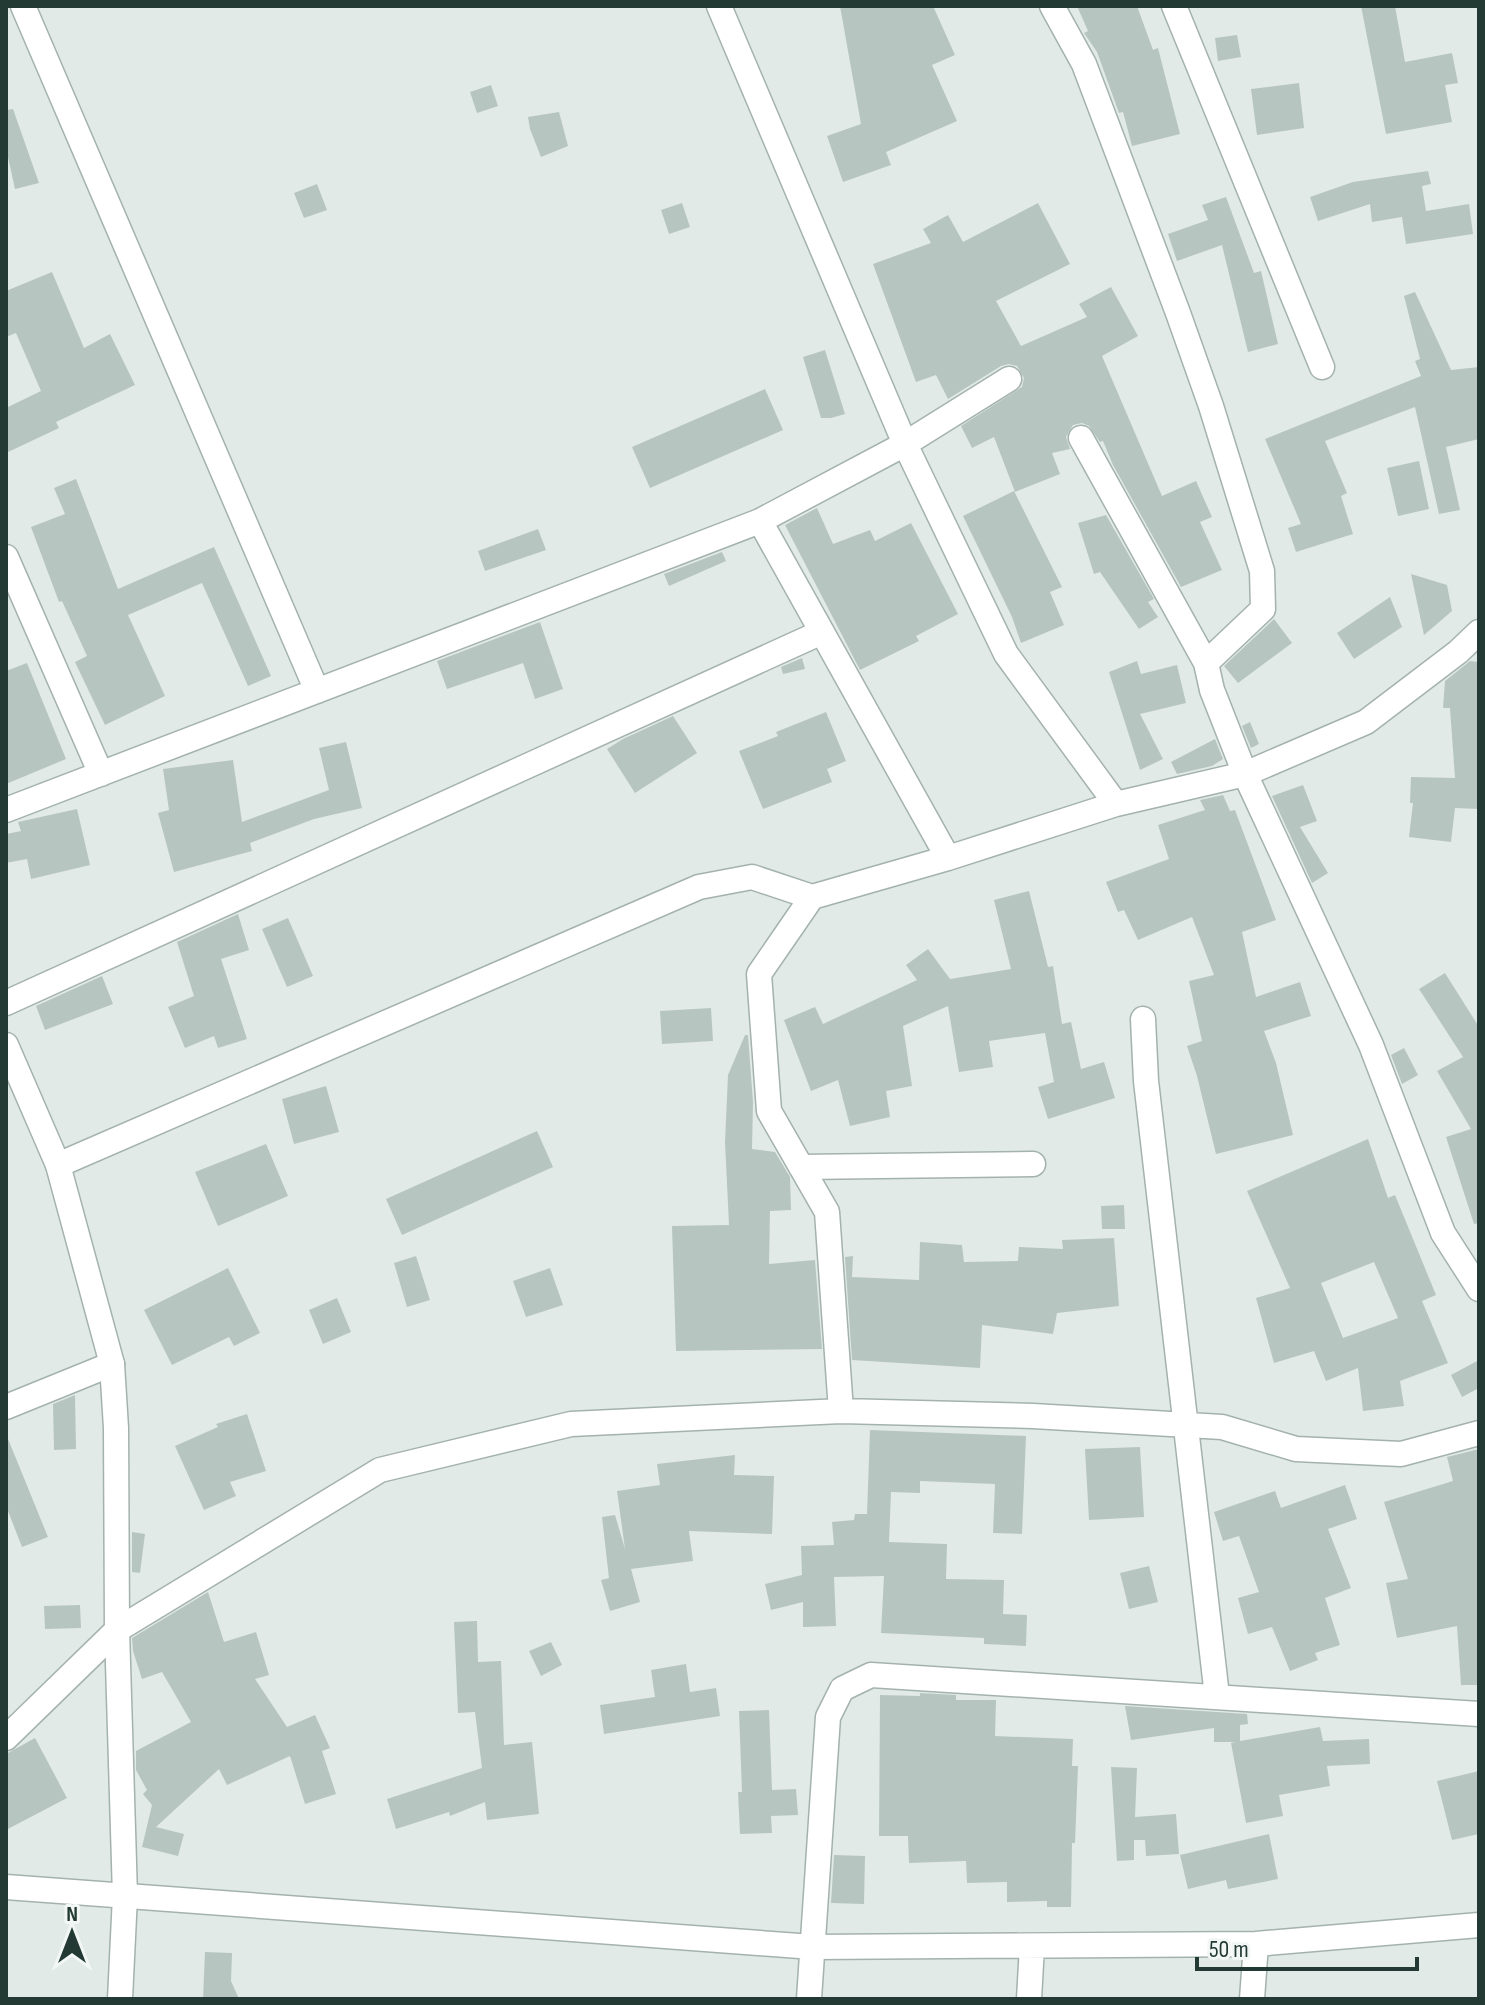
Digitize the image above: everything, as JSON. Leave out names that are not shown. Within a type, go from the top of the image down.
[{"type":"street","points":[[23,6],[317,691]]},
{"type":"street","points":[[719,6],[905,444],[1006,654],[1116,804]]},
{"type":"street","points":[[1052,6],[1084,64],[1178,313],[1211,406],[1262,571],[1263,609],[1206,663]]},
{"type":"street","points":[[1174,6],[1322,367]]},
{"type":"street","points":[[6,810],[760,521],[905,444],[1009,379]]},
{"type":"street","points":[[1081,438],[1206,663],[1212,690],[1245,774],[1371,1045],[1443,1233],[1479,1289]]},
{"type":"street","points":[[760,521],[948,858]]},
{"type":"street","points":[[6,557],[101,774]]},
{"type":"street","points":[[6,1003],[822,632]]},
{"type":"street","points":[[58,1165],[699,887],[752,877],[812,897],[948,858],[1116,804],[1245,774],[1366,722],[1458,652],[1479,632]]},
{"type":"street","points":[[812,897],[759,974],[769,1111],[827,1212],[841,1411]]},
{"type":"street","points":[[1143,1019],[1146,1081],[1183,1424],[1217,1696]]},
{"type":"street","points":[[6,1045],[58,1165],[112,1364],[116,1428],[117,1630],[125,1896],[120,1999]]},
{"type":"street","points":[[801,1167],[1033,1164]]},
{"type":"street","points":[[6,1407],[112,1364]]},
{"type":"street","points":[[6,1738],[117,1630],[380,1470],[571,1424],[841,1411],[1033,1416],[1222,1427],[1296,1449],[1401,1454],[1479,1433]]},
{"type":"street","points":[[809,1999],[828,1717],[842,1689],[871,1675],[1479,1714]]},
{"type":"street","points":[[6,1887],[813,1947],[1256,1944],[1479,1925]]},
{"type":"street","points":[[1252,1999],[1256,1944]]},
{"type":"street","points":[[1029,1999],[1032,1946]]},
{"type":"building","points":[[840,6],[933,6],[955,55],[932,65],[957,121],[886,152],[891,165],[843,182],[827,136],[861,124]]},
{"type":"building","points":[[1077,6],[1137,6],[1153,50],[1158,48],[1180,134],[1132,146],[1123,112],[1119,113],[1097,52],[1084,33],[1088,31]]},
{"type":"building","points":[[1361,6],[1395,6],[1405,62],[1452,53],[1458,83],[1445,85],[1452,122],[1386,134]]},
{"type":"building","points":[[1237,35],[1241,57],[1218,61],[1215,38]]},
{"type":"building","points":[[1299,83],[1304,128],[1257,135],[1251,89]]},
{"type":"building","points":[[491,85],[498,106],[477,113],[470,92]]},
{"type":"building","points":[[13,109],[39,183],[15,189],[6,148],[6,110]]},
{"type":"building","points":[[559,112],[568,146],[541,157],[528,117]]},
{"type":"building","points":[[1428,171],[1431,184],[1422,186],[1426,211],[1469,204],[1473,234],[1406,244],[1402,217],[1372,222],[1370,204],[1318,221],[1310,197],[1353,182]]},
{"type":"building","points":[[317,184],[327,210],[304,218],[294,193]]},
{"type":"building","points":[[1226,197],[1254,273],[1261,271],[1278,344],[1248,352],[1222,245],[1177,261],[1168,234],[1208,220],[1202,205]]},
{"type":"building","points":[[682,203],[690,227],[669,234],[661,210]]},
{"type":"building","points":[[1038,203],[1070,264],[996,301],[1021,346],[1087,317],[1079,304],[1111,287],[1138,336],[1102,356],[1162,496],[1196,481],[1212,517],[1200,522],[1222,570],[1181,587],[1113,465],[1103,441],[1100,442],[1089,426],[1082,423],[1073,425],[1066,437],[1070,449],[1052,453],[1060,474],[1015,492],[994,437],[972,448],[961,426],[1022,387],[1024,378],[1017,366],[1001,366],[948,399],[936,375],[916,382],[873,264],[931,243],[923,229],[948,215],[963,242]]},
{"type":"building","points":[[52,272],[84,348],[110,334],[135,385],[56,422],[59,428],[6,453],[6,408],[41,391],[16,333],[6,337],[6,291]]},
{"type":"building","points":[[1415,292],[1451,370],[1479,367],[1479,439],[1446,447],[1460,510],[1439,514],[1415,407],[1325,441],[1347,493],[1341,496],[1353,534],[1296,552],[1288,528],[1301,524],[1265,439],[1421,376],[1415,361],[1420,359],[1404,296]]},
{"type":"building","points":[[825,350],[845,414],[831,418],[821,418],[803,357]]},
{"type":"building","points":[[765,389],[783,430],[650,488],[632,447]]},
{"type":"building","points":[[1419,461],[1429,509],[1398,516],[1387,468]]},
{"type":"building","points":[[76,479],[118,589],[214,547],[271,676],[248,686],[202,583],[128,615],[165,696],[105,725],[75,662],[87,656],[62,601],[59,602],[31,527],[65,514],[54,488]]},
{"type":"building","points":[[1014,491],[1062,587],[1050,592],[1064,625],[1021,643],[1012,617],[963,516]]},
{"type":"building","points":[[817,508],[833,544],[870,530],[875,541],[911,523],[958,614],[916,636],[919,641],[860,670],[785,525]]},
{"type":"building","points":[[1106,515],[1154,599],[1148,602],[1158,617],[1139,629],[1100,572],[1094,574],[1078,523]]},
{"type":"building","points":[[538,529],[546,550],[485,571],[478,551]]},
{"type":"building","points":[[722,552],[726,561],[669,586],[664,574]]},
{"type":"building","points":[[1411,574],[1447,585],[1452,611],[1424,635]]},
{"type":"building","points":[[1390,597],[1402,627],[1354,659],[1337,633]]},
{"type":"building","points":[[1274,619],[1292,643],[1238,683],[1224,666]]},
{"type":"building","points":[[540,622],[563,689],[535,699],[523,663],[447,689],[437,661]]},
{"type":"building","points":[[802,658],[805,669],[783,674],[781,667]]},
{"type":"building","points":[[1137,661],[1141,674],[1177,665],[1186,703],[1140,714],[1163,759],[1140,770],[1109,672]]},
{"type":"building","points":[[1470,661],[1479,662],[1479,809],[1455,808],[1451,842],[1409,837],[1413,803],[1410,803],[1411,777],[1455,778],[1450,708],[1443,708],[1445,681]]},
{"type":"building","points":[[27,663],[66,759],[6,784],[6,671]]},
{"type":"building","points":[[826,712],[846,761],[827,769],[832,782],[763,809],[739,751]]},
{"type":"building","points":[[673,716],[697,753],[635,793],[607,749]]},
{"type":"building","points":[[1250,722],[1259,744],[1251,748],[1242,726]]},
{"type":"building","points":[[1215,739],[1223,759],[1212,766],[1177,774],[1171,762]]},
{"type":"building","points":[[346,742],[362,808],[314,819],[250,843],[252,851],[174,872],[158,813],[169,810],[163,769],[233,760],[242,822],[329,790],[319,748]]},
{"type":"building","points":[[1303,785],[1317,821],[1300,827],[1328,873],[1312,883],[1272,796]]},
{"type":"building","points":[[1223,795],[1230,811],[1235,810],[1276,920],[1242,932],[1256,997],[1300,982],[1311,1016],[1264,1031],[1276,1063],[1293,1135],[1216,1154],[1187,1046],[1202,1041],[1189,981],[1214,975],[1192,917],[1138,940],[1124,910],[1118,912],[1106,882],[1169,859],[1158,825],[1205,810],[1200,800]]},
{"type":"building","points":[[77,809],[90,865],[31,879],[27,859],[6,863],[6,834],[21,831],[18,822]]},
{"type":"building","points":[[1029,891],[1048,967],[1053,966],[1062,1024],[1071,1022],[1081,1069],[1104,1062],[1115,1098],[1048,1119],[1038,1087],[1054,1082],[1045,1033],[989,1041],[993,1067],[959,1072],[948,1006],[903,1026],[912,1086],[886,1091],[890,1117],[850,1126],[838,1080],[811,1091],[784,1020],[815,1007],[823,1024],[917,980],[906,965],[928,949],[950,979],[1011,969],[994,900]]},
{"type":"building","points":[[238,914],[249,950],[221,959],[247,1039],[218,1048],[214,1036],[185,1048],[168,1007],[194,996],[177,942]]},
{"type":"building","points":[[288,918],[313,976],[287,987],[262,929]]},
{"type":"building","points":[[1445,973],[1479,1027],[1479,1223],[1474,1224],[1446,1137],[1471,1129],[1437,1071],[1463,1057],[1419,989]]},
{"type":"building","points":[[102,976],[113,1004],[45,1030],[36,1006]]},
{"type":"building","points":[[711,1008],[713,1041],[662,1044],[660,1011]]},
{"type":"building","points":[[745,1035],[748,1035],[753,1102],[752,1149],[775,1152],[790,1177],[791,1210],[770,1211],[769,1264],[815,1260],[822,1349],[676,1351],[672,1226],[729,1225],[725,1142],[728,1075]]},
{"type":"building","points":[[1404,1048],[1418,1075],[1402,1084],[1391,1055]]},
{"type":"building","points":[[326,1086],[339,1132],[294,1144],[282,1099]]},
{"type":"building","points":[[537,1131],[553,1167],[402,1235],[386,1199]]},
{"type":"building","points":[[1368,1139],[1388,1198],[1395,1195],[1436,1295],[1422,1301],[1448,1363],[1400,1381],[1404,1406],[1363,1411],[1358,1368],[1326,1381],[1314,1351],[1274,1363],[1256,1298],[1290,1288],[1247,1191]],"holes":[[[1374,1262],[1398,1318],[1343,1338],[1321,1283]]]},
{"type":"building","points":[[266,1144],[288,1196],[218,1226],[195,1172]]},
{"type":"building","points":[[1124,1205],[1125,1229],[1102,1229],[1101,1206]]},
{"type":"building","points":[[1114,1238],[1119,1306],[1057,1313],[1053,1334],[982,1325],[980,1368],[852,1360],[845,1257],[853,1256],[852,1277],[919,1280],[920,1242],[962,1245],[964,1262],[1018,1261],[1019,1247],[1063,1249],[1062,1240]]},
{"type":"building","points":[[416,1256],[430,1300],[407,1307],[394,1263]]},
{"type":"building","points":[[228,1268],[260,1333],[234,1346],[229,1337],[172,1365],[144,1310]]},
{"type":"building","points":[[550,1268],[563,1305],[526,1317],[513,1281]]},
{"type":"building","points":[[337,1298],[351,1332],[323,1344],[309,1310]]},
{"type":"building","points":[[1479,1360],[1479,1388],[1462,1397],[1451,1375]]},
{"type":"building","points":[[75,1395],[76,1449],[54,1450],[53,1404]]},
{"type":"building","points":[[247,1414],[266,1471],[230,1482],[236,1496],[204,1510],[175,1446],[218,1427],[216,1424]]},
{"type":"building","points":[[870,1430],[1026,1436],[1022,1534],[993,1533],[995,1484],[920,1481],[920,1493],[891,1492],[889,1542],[947,1544],[946,1579],[1004,1580],[1003,1614],[1027,1615],[1026,1646],[984,1644],[984,1638],[881,1633],[884,1576],[834,1577],[836,1626],[803,1627],[803,1602],[771,1610],[765,1584],[802,1575],[801,1546],[834,1545],[832,1522],[854,1520],[855,1514],[867,1514]]},
{"type":"building","points":[[6,1434],[48,1537],[22,1547],[6,1506]]},
{"type":"building","points":[[1140,1447],[1144,1517],[1089,1520],[1085,1449]]},
{"type":"building","points":[[1479,1449],[1479,1685],[1461,1685],[1457,1626],[1397,1638],[1386,1583],[1408,1579],[1384,1502],[1453,1481],[1447,1457]]},
{"type":"building","points":[[735,1455],[734,1475],[774,1476],[772,1534],[689,1531],[693,1561],[631,1569],[640,1602],[610,1611],[601,1580],[609,1578],[602,1517],[615,1515],[625,1549],[617,1491],[660,1485],[657,1464]]},
{"type":"building","points":[[1345,1485],[1357,1519],[1328,1529],[1351,1588],[1325,1598],[1340,1645],[1315,1653],[1318,1660],[1290,1671],[1272,1627],[1248,1634],[1238,1598],[1259,1592],[1239,1536],[1223,1541],[1214,1512],[1275,1491],[1281,1508]]},
{"type":"building","points":[[132,1532],[145,1534],[140,1573],[132,1572]]},
{"type":"building","points":[[1149,1566],[1158,1602],[1129,1609],[1120,1573]]},
{"type":"building","points":[[208,1592],[224,1642],[256,1632],[269,1675],[255,1679],[287,1727],[315,1715],[330,1748],[322,1751],[336,1794],[305,1804],[290,1756],[227,1785],[219,1769],[156,1827],[184,1834],[178,1856],[142,1847],[152,1805],[143,1794],[147,1790],[136,1770],[136,1751],[191,1722],[162,1672],[142,1679],[132,1638]]},
{"type":"building","points":[[80,1605],[81,1628],[45,1629],[44,1606]]},
{"type":"building","points":[[477,1621],[478,1662],[501,1661],[504,1745],[532,1742],[539,1814],[487,1820],[485,1802],[450,1816],[449,1812],[396,1829],[387,1799],[482,1768],[475,1712],[458,1713],[454,1622]]},
{"type":"building","points":[[551,1642],[562,1665],[541,1676],[529,1651]]},
{"type":"building","points":[[686,1664],[690,1692],[716,1688],[720,1716],[604,1734],[600,1705],[655,1697],[651,1670]]},
{"type":"building","points":[[920,1693],[956,1695],[956,1700],[996,1700],[995,1736],[1073,1739],[1072,1766],[1078,1766],[1071,1907],[1047,1907],[1047,1901],[1007,1902],[1007,1882],[967,1883],[966,1861],[909,1863],[908,1836],[879,1836],[880,1695],[920,1696]]},
{"type":"building","points":[[1125,1706],[1247,1714],[1248,1724],[1240,1725],[1240,1741],[1320,1727],[1323,1741],[1369,1739],[1370,1764],[1327,1766],[1330,1786],[1279,1795],[1283,1816],[1246,1823],[1231,1743],[1235,1742],[1214,1742],[1214,1728],[1131,1740]]},
{"type":"building","points":[[769,1710],[772,1790],[796,1789],[798,1815],[771,1816],[772,1833],[740,1834],[739,1711]]},
{"type":"building","points":[[35,1738],[67,1798],[6,1830],[6,1754]]},
{"type":"building","points":[[1111,1767],[1137,1768],[1135,1817],[1176,1814],[1179,1854],[1146,1856],[1145,1840],[1134,1840],[1134,1860],[1117,1861]]},
{"type":"building","points":[[1479,1771],[1479,1834],[1452,1840],[1437,1781]]},
{"type":"building","points":[[1269,1834],[1278,1879],[1228,1889],[1226,1880],[1188,1889],[1180,1855]]},
{"type":"building","points":[[834,1855],[865,1856],[864,1904],[831,1903]]},
{"type":"building","points":[[205,1952],[232,1953],[231,1981],[239,1999],[203,1999]]}]
